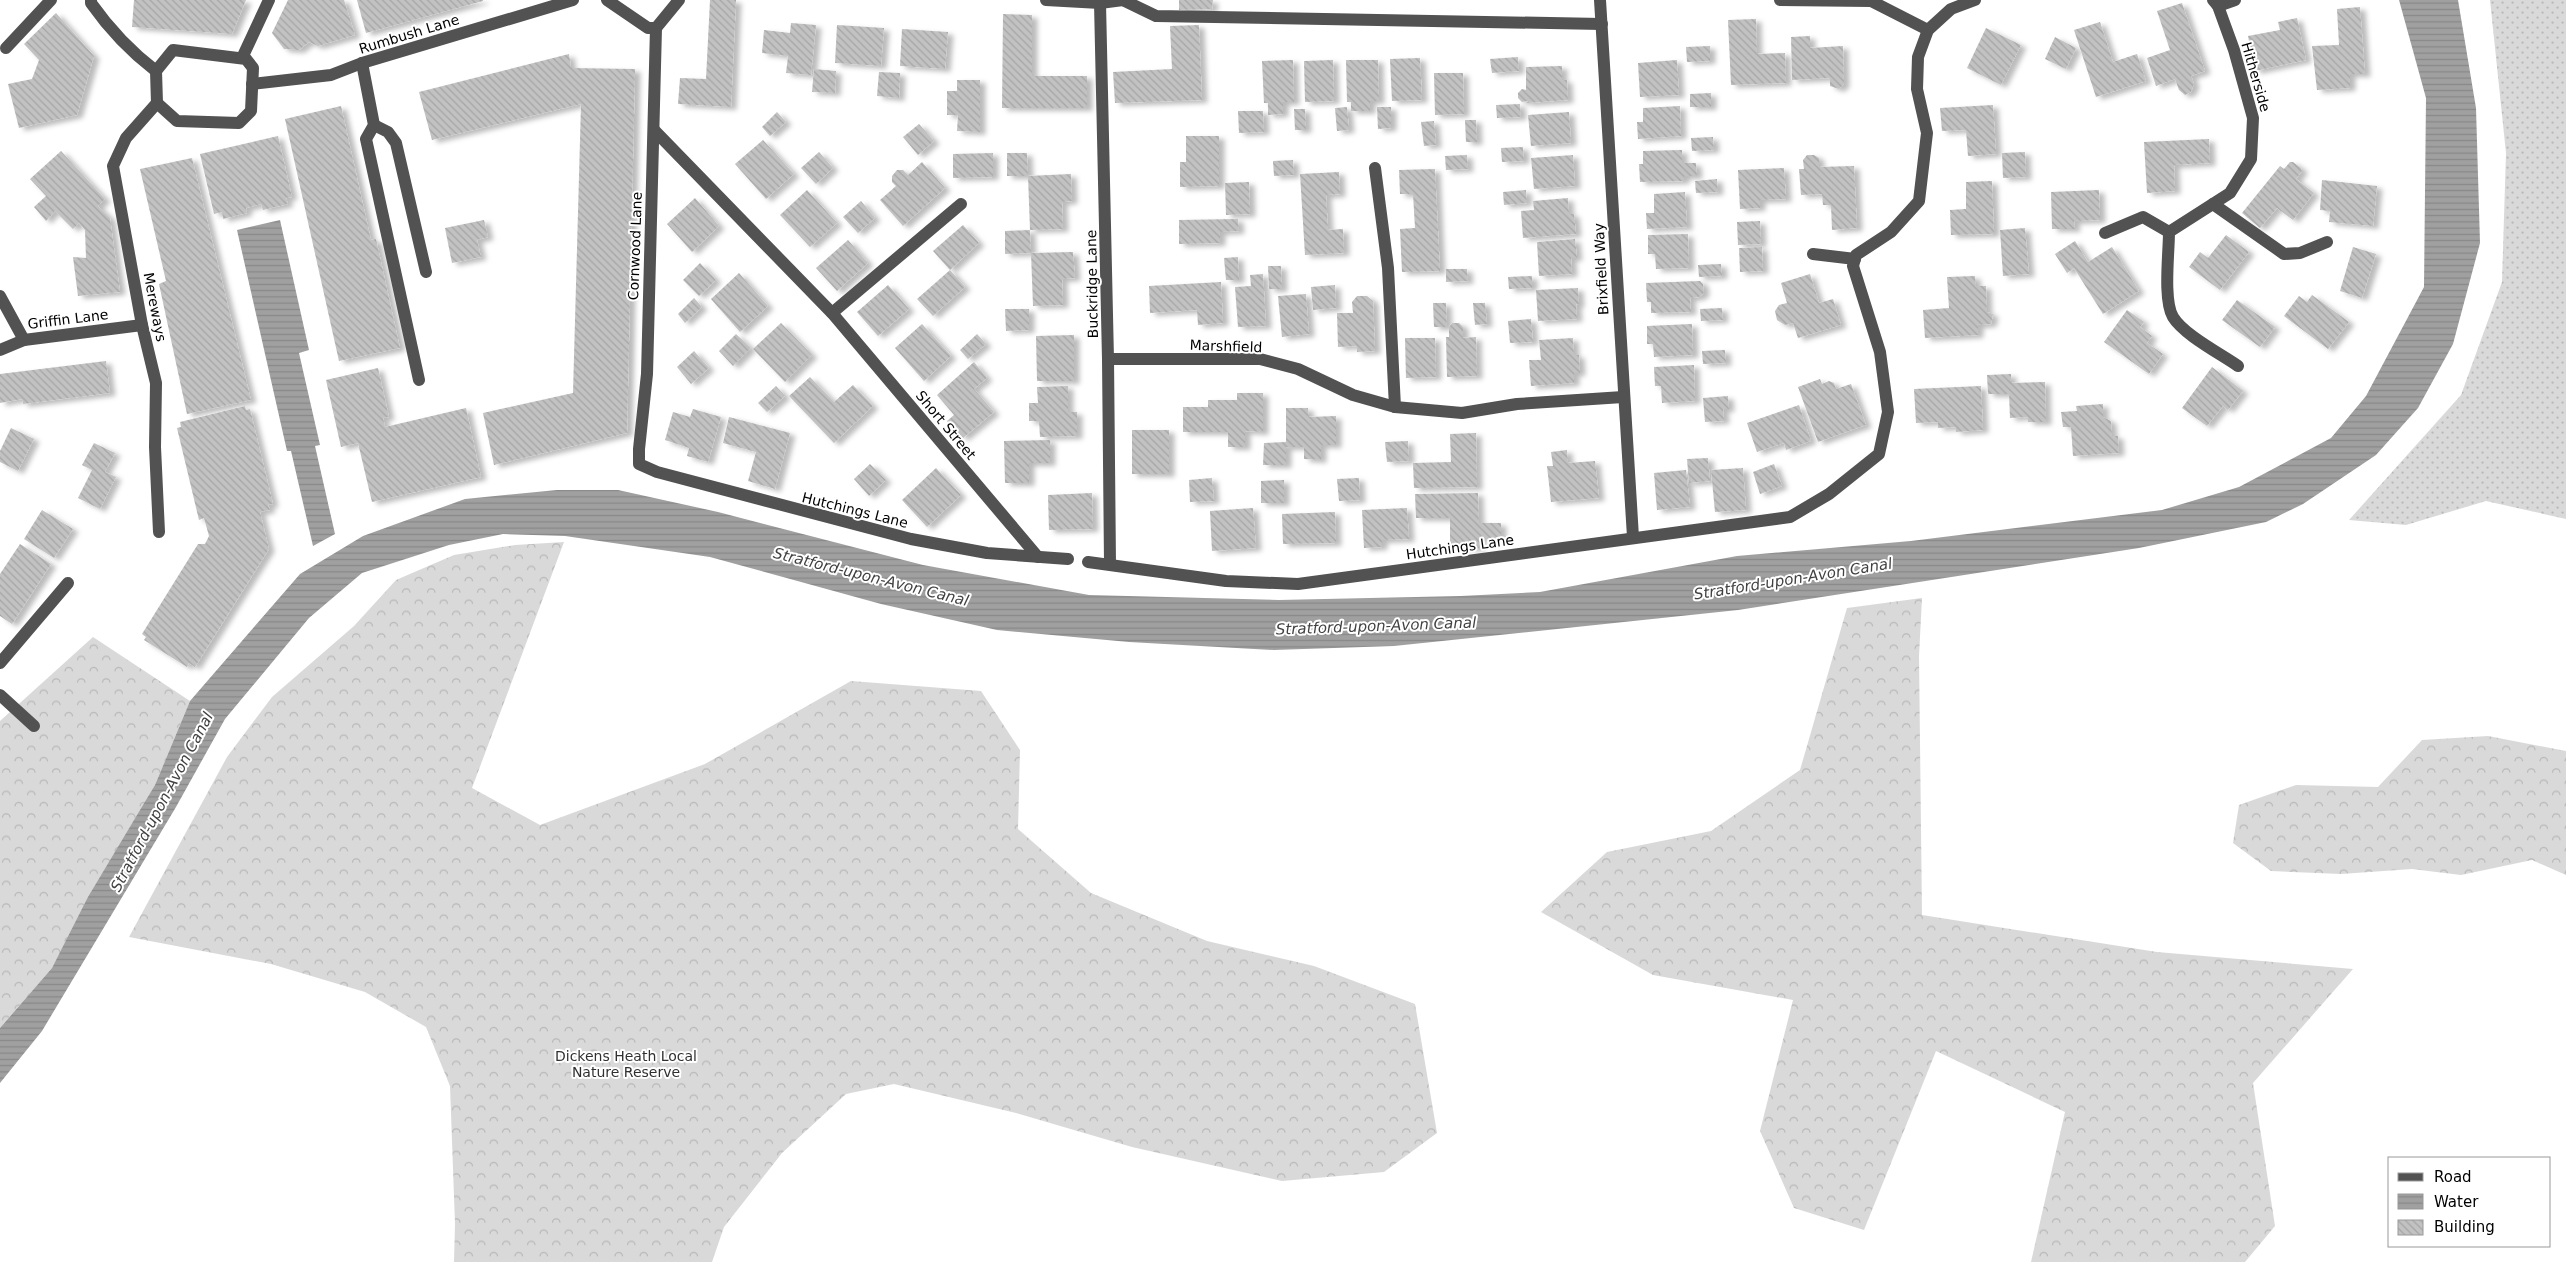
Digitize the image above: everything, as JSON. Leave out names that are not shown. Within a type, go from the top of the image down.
[{"type":"street","points":[[6,48],[51,0]]},
{"type":"street","points":[[242,58],[269,0]]},
{"type":"street","name":"Rumbush Lane","points":[[252,84],[331,75],[362,63],[573,0]]},
{"type":"street","points":[[607,0],[648,28],[656,28],[679,0]]},
{"type":"street","points":[[1046,0],[1100,3],[1123,0],[1156,16],[1602,24]]},
{"type":"street","name":"Brixfield Way","points":[[1600,0],[1633,537]]},
{"type":"street","points":[[1780,0],[1870,1],[1928,30]]},
{"type":"street","points":[[1813,254],[1855,259],[1856,255],[1891,232],[1919,201],[1927,133],[1917,89],[1918,56],[1928,30],[1951,10],[1975,0]]},
{"type":"street","name":"Hitherside","points":[[2169,232],[2230,193],[2251,159],[2253,118],[2234,50],[2215,3],[2236,0]]},
{"type":"street","points":[[90,1],[111,32],[130,52],[156,72]]},
{"type":"street","name":"Buckridge Lane","points":[[1100,3],[1108,359],[1110,564]]},
{"type":"street","name":"Cornwood Lane","points":[[640,464],[639,449],[647,374],[656,28]]},
{"type":"street","points":[[173,50],[242,58],[252,68],[251,111],[239,123],[177,121],[156,103],[156,72],[173,50]]},
{"type":"street","points":[[362,63],[374,124],[366,139],[419,380]]},
{"type":"street","name":"Mereways","points":[[156,103],[126,138],[113,166],[142,325],[156,383],[155,447],[159,532]]},
{"type":"street","points":[[374,124],[388,132],[396,143],[426,272]]},
{"type":"street","name":"Short Street","points":[[654,130],[832,313],[1038,557]]},
{"type":"street","points":[[1375,168],[1388,268],[1395,406]]},
{"type":"street","points":[[832,313],[961,204]]},
{"type":"street","points":[[2213,204],[2284,254],[2300,253],[2327,242]]},
{"type":"street","points":[[2105,233],[2143,217],[2169,232],[2168,299],[2173,316],[2186,330],[2238,366]]},
{"type":"street","name":"Hutchings Lane","points":[[1088,562],[1226,581],[1298,584],[1495,558],[1633,537],[1790,518],[1829,494],[1878,454],[1888,412],[1880,352],[1853,266],[1855,259]]},
{"type":"street","points":[[0,296],[24,340]]},
{"type":"street","name":"Griffin Lane","points":[[0,350],[24,340],[142,325]]},
{"type":"street","name":"Marshfield","points":[[1108,359],[1260,360],[1298,369],[1353,395],[1395,406],[1462,413],[1517,404],[1623,396]]},
{"type":"street","name":"Hutchings Lane","points":[[640,464],[657,472],[912,539],[987,554],[1068,559]]},
{"type":"street","points":[[0,663],[68,583]]},
{"type":"street","points":[[0,695],[34,726]]},
{"type":"green space","points":[[2490,0],[2566,0],[2566,519],[2486,501],[2406,525],[2349,520],[2461,395],[2502,282],[2506,153]]},
{"type":"green space","name":"Dickens Heath Local Nature Reserve","points":[[564,542],[472,788],[540,825],[705,764],[851,681],[981,691],[1020,750],[1018,829],[1091,893],[1207,941],[1314,966],[1415,1004],[1437,1133],[1384,1172],[1282,1181],[1132,1147],[1016,1113],[894,1084],[846,1094],[782,1153],[724,1227],[712,1262],[454,1262],[455,1224],[450,1086],[426,1027],[365,992],[271,964],[129,937],[227,757],[272,697],[354,626],[396,580],[454,555],[515,545]]},
{"type":"green space","points":[[1922,598],[1919,656],[1922,915],[2157,952],[2353,969],[2253,1083],[2275,1226],[2245,1262],[2031,1262],[2065,1112],[1936,1051],[1864,1230],[1794,1208],[1760,1131],[1793,1000],[1653,975],[1541,912],[1607,852],[1711,831],[1800,770],[1847,608]]},
{"type":"green space","points":[[93,637],[190,701],[155,785],[52,968],[0,1028],[0,721]]},
{"type":"green space","points":[[2488,736],[2566,751],[2566,875],[2532,860],[2461,875],[2412,869],[2341,874],[2271,871],[2233,843],[2239,805],[2296,785],[2378,787],[2422,740]]},
{"type":"water","name":"Stratford-upon-Avon Canal","points":[[2399,0],[2458,0],[2476,108],[2480,243],[2453,344],[2418,408],[2376,455],[2303,504],[2266,522],[2139,548],[1738,610],[1394,646],[1274,650],[1129,642],[997,630],[881,604],[710,557],[565,536],[503,534],[449,545],[362,573],[309,618],[225,719],[176,807],[42,1031],[0,1083],[0,1028],[52,968],[88,897],[155,785],[190,701],[300,574],[363,536],[465,499],[557,490],[618,490],[718,512],[923,565],[1089,595],[1279,600],[1461,596],[1540,592],[1737,556],[1911,541],[2162,510],[2239,487],[2331,438],[2366,396],[2424,287],[2426,98]]},
{"type":"water","points":[[280,220],[309,350],[299,353],[320,445],[315,446],[335,534],[313,546],[291,451],[287,451],[237,230]]},
{"type":"building","points":[[134,0],[246,0],[232,34],[132,27]]},
{"type":"building","points":[[288,0],[344,0],[355,35],[318,46],[309,42],[299,50],[284,49],[272,33]]},
{"type":"building","points":[[357,0],[483,0],[483,1],[366,33]]},
{"type":"building","points":[[710,0],[736,0],[731,107],[678,104],[680,78],[706,79]]},
{"type":"building","points":[[1179,0],[1213,0],[1212,9],[1179,10]]},
{"type":"building","points":[[2182,3],[2205,71],[2191,76],[2194,84],[2191,92],[2185,95],[2179,90],[2175,79],[2156,86],[2147,58],[2170,50],[2157,11]]},
{"type":"building","points":[[2360,7],[2365,74],[2350,74],[2350,88],[2317,90],[2312,46],[2339,45],[2337,9]]},
{"type":"building","points":[[56,13],[94,56],[77,115],[19,128],[8,84],[32,79],[39,60],[24,44]]},
{"type":"building","points":[[1003,14],[1032,15],[1032,76],[1087,76],[1087,108],[1002,108]]},
{"type":"building","points":[[2297,18],[2306,60],[2255,71],[2248,36],[2280,30],[2278,22]]},
{"type":"building","points":[[1756,19],[1757,54],[1785,53],[1786,83],[1731,85],[1728,20]]},
{"type":"building","points":[[2100,22],[2113,62],[2137,54],[2146,81],[2096,97],[2074,30]]},
{"type":"building","points":[[791,23],[816,25],[811,75],[786,73],[788,56],[762,53],[764,30],[790,33]]},
{"type":"building","points":[[837,25],[884,28],[881,66],[835,63]]},
{"type":"building","points":[[1199,25],[1202,100],[1115,103],[1113,72],[1172,69],[1170,26]]},
{"type":"building","points":[[1986,28],[2021,45],[2001,85],[1967,68]]},
{"type":"building","points":[[902,29],[948,32],[945,69],[900,66]]},
{"type":"building","points":[[1810,36],[1810,48],[1843,46],[1844,84],[1839,89],[1830,86],[1830,78],[1792,80],[1791,37]]},
{"type":"building","points":[[2055,37],[2076,48],[2066,69],[2045,59]]},
{"type":"building","points":[[1710,46],[1710,61],[1687,62],[1686,47]]},
{"type":"building","points":[[569,54],[571,68],[635,69],[627,433],[494,465],[483,413],[573,393],[581,104],[432,140],[419,92]]},
{"type":"building","points":[[1518,57],[1519,71],[1492,73],[1490,59]]},
{"type":"building","points":[[1420,58],[1422,100],[1392,101],[1390,59]]},
{"type":"building","points":[[1293,60],[1294,102],[1283,102],[1283,114],[1268,115],[1268,103],[1264,103],[1262,61]]},
{"type":"building","points":[[1333,60],[1334,101],[1305,102],[1304,61]]},
{"type":"building","points":[[1346,60],[1378,60],[1379,101],[1370,101],[1370,111],[1351,111],[1351,102],[1347,102]]},
{"type":"building","points":[[1677,60],[1679,95],[1640,97],[1638,63]]},
{"type":"building","points":[[1562,66],[1562,80],[1567,80],[1568,100],[1527,103],[1528,101],[1522,102],[1518,98],[1518,93],[1522,89],[1526,90],[1526,67]]},
{"type":"building","points":[[814,69],[836,71],[835,93],[812,92]]},
{"type":"building","points":[[879,72],[900,73],[899,98],[877,96]]},
{"type":"building","points":[[1434,73],[1463,73],[1464,114],[1435,115]]},
{"type":"building","points":[[957,80],[980,80],[980,132],[957,131],[958,115],[947,115],[947,91],[957,91]]},
{"type":"building","points":[[1711,93],[1711,107],[1690,107],[1690,94]]},
{"type":"building","points":[[1520,104],[1521,117],[1497,118],[1496,105]]},
{"type":"building","points":[[1993,105],[1996,154],[1968,156],[1966,130],[1942,131],[1940,108]]},
{"type":"building","points":[[341,106],[371,240],[376,239],[400,348],[339,361],[285,119]]},
{"type":"building","points":[[1680,106],[1681,136],[1638,139],[1637,122],[1643,122],[1643,108]]},
{"type":"building","points":[[1347,107],[1349,130],[1337,131],[1335,108]]},
{"type":"building","points":[[1377,107],[1391,107],[1391,128],[1378,129]]},
{"type":"building","points":[[1294,109],[1305,109],[1306,130],[1295,130]]},
{"type":"building","points":[[1238,111],[1263,111],[1264,132],[1239,133]]},
{"type":"building","points":[[777,112],[786,122],[770,136],[762,127]]},
{"type":"building","points":[[1569,112],[1571,143],[1531,146],[1528,115]]},
{"type":"building","points":[[1465,120],[1476,120],[1477,142],[1466,142]]},
{"type":"building","points":[[1434,121],[1436,145],[1424,146],[1421,122]]},
{"type":"building","points":[[919,124],[934,141],[918,155],[903,137]]},
{"type":"building","points":[[278,136],[292,197],[286,198],[288,204],[263,210],[261,204],[246,208],[247,213],[223,219],[222,212],[214,214],[200,154]]},
{"type":"building","points":[[1186,136],[1219,136],[1219,186],[1180,187],[1180,162],[1186,162]]},
{"type":"building","points":[[1713,137],[1714,150],[1692,151],[1691,138]]},
{"type":"building","points":[[2209,139],[2210,163],[2174,165],[2175,191],[2147,193],[2144,142]]},
{"type":"building","points":[[763,140],[794,174],[766,199],[735,164]]},
{"type":"building","points":[[1523,147],[1524,161],[1502,162],[1501,148]]},
{"type":"building","points":[[1682,150],[1682,163],[1696,163],[1697,176],[1684,176],[1684,181],[1640,182],[1639,164],[1643,164],[1643,151]]},
{"type":"building","points":[[61,151],[105,199],[98,206],[110,218],[120,292],[78,296],[73,257],[86,258],[85,230],[79,223],[73,229],[55,211],[46,221],[34,207],[46,196],[30,179]]},
{"type":"building","points":[[819,152],[833,168],[816,184],[801,168]]},
{"type":"building","points":[[2025,152],[2026,177],[2003,178],[2002,153]]},
{"type":"building","points":[[993,153],[993,177],[953,178],[953,154]]},
{"type":"building","points":[[1007,153],[1027,153],[1028,176],[1007,176]]},
{"type":"building","points":[[1467,155],[1468,169],[1446,170],[1445,156]]},
{"type":"building","points":[[1573,155],[1575,186],[1534,189],[1531,158]]},
{"type":"building","points":[[1807,155],[1814,155],[1819,158],[1819,167],[1854,166],[1857,228],[1832,230],[1831,205],[1823,205],[1822,194],[1801,195],[1799,169],[1804,169],[1803,160]]},
{"type":"building","points":[[192,158],[251,400],[187,414],[159,284],[166,281],[140,169]]},
{"type":"building","points":[[1293,160],[1294,175],[1274,176],[1273,161]]},
{"type":"building","points":[[922,162],[945,188],[903,226],[880,200],[896,186],[892,182],[892,176],[897,170],[903,170],[908,175]]},
{"type":"building","points":[[2290,162],[2301,168],[2302,171],[2296,179],[2314,193],[2293,220],[2277,208],[2260,228],[2242,213],[2280,166],[2284,169]]},
{"type":"building","points":[[1784,168],[1786,199],[1760,200],[1760,208],[1740,209],[1738,170]]},
{"type":"building","points":[[1435,169],[1440,271],[1402,272],[1400,229],[1415,228],[1413,194],[1400,194],[1399,170]]},
{"type":"building","points":[[1339,172],[1340,194],[1326,195],[1328,230],[1343,229],[1344,253],[1305,255],[1300,174]]},
{"type":"building","points":[[1071,174],[1072,201],[1062,202],[1063,229],[1030,230],[1028,176]]},
{"type":"building","points":[[1717,179],[1718,192],[1696,193],[1695,181]]},
{"type":"building","points":[[2322,180],[2377,186],[2373,226],[2329,222],[2330,211],[2320,210]]},
{"type":"building","points":[[1992,181],[1994,234],[1951,235],[1950,210],[1966,209],[1966,182]]},
{"type":"building","points":[[1249,182],[1250,214],[1226,215],[1225,183]]},
{"type":"building","points":[[807,190],[837,223],[810,247],[780,215]]},
{"type":"building","points":[[1526,190],[1527,203],[1504,205],[1503,192]]},
{"type":"building","points":[[2099,190],[2100,220],[2074,221],[2075,229],[2052,229],[2051,192]]},
{"type":"building","points":[[1685,192],[1687,227],[1647,229],[1646,213],[1654,213],[1654,194]]},
{"type":"building","points":[[695,198],[719,226],[692,252],[667,224]]},
{"type":"building","points":[[1568,198],[1569,214],[1574,214],[1576,234],[1523,238],[1521,211],[1534,210],[1533,201]]},
{"type":"building","points":[[861,201],[875,218],[858,233],[843,217]]},
{"type":"building","points":[[1238,219],[1239,231],[1220,232],[1220,243],[1179,244],[1179,220]]},
{"type":"building","points":[[484,220],[488,237],[477,240],[481,257],[452,263],[445,228]]},
{"type":"building","points":[[1760,221],[1761,244],[1738,245],[1737,222]]},
{"type":"building","points":[[963,225],[979,243],[950,270],[933,251]]},
{"type":"building","points":[[2025,228],[2029,274],[2003,276],[2000,230]]},
{"type":"building","points":[[1030,230],[1031,253],[1005,254],[1005,231]]},
{"type":"building","points":[[1688,234],[1689,268],[1656,269],[1655,254],[1648,254],[1648,235]]},
{"type":"building","points":[[2226,235],[2249,252],[2220,290],[2189,267],[2200,252],[2208,258]]},
{"type":"building","points":[[1575,239],[1577,258],[1571,258],[1572,274],[1539,276],[1537,242]]},
{"type":"building","points":[[848,240],[868,263],[837,291],[816,268]]},
{"type":"building","points":[[2075,241],[2088,262],[2112,247],[2139,291],[2103,314],[2074,268],[2067,273],[2055,254]]},
{"type":"building","points":[[1762,247],[1763,271],[1740,272],[1739,248]]},
{"type":"building","points":[[2353,247],[2376,254],[2362,298],[2340,291]]},
{"type":"building","points":[[1073,252],[1075,278],[1062,279],[1063,305],[1033,306],[1031,253]]},
{"type":"building","points":[[1238,257],[1239,280],[1226,280],[1224,258]]},
{"type":"building","points":[[700,263],[716,280],[699,296],[683,280]]},
{"type":"building","points":[[1721,264],[1722,276],[1699,277],[1698,265]]},
{"type":"building","points":[[1268,266],[1281,266],[1282,289],[1269,289]]},
{"type":"building","points":[[1446,269],[1467,269],[1468,281],[1446,282]]},
{"type":"building","points":[[950,270],[965,287],[933,316],[917,299]]},
{"type":"building","points":[[739,273],[768,306],[740,332],[711,299]]},
{"type":"building","points":[[1263,274],[1266,326],[1238,327],[1235,287],[1251,286],[1250,275]]},
{"type":"building","points":[[1810,274],[1819,303],[1833,299],[1841,325],[1798,338],[1793,323],[1785,325],[1777,320],[1775,311],[1779,305],[1787,303],[1781,283]]},
{"type":"building","points":[[1532,276],[1532,288],[1509,289],[1508,277]]},
{"type":"building","points":[[1975,276],[1976,286],[1986,286],[1987,312],[1993,314],[1991,324],[1978,325],[1978,335],[1925,338],[1923,310],[1949,308],[1947,277]]},
{"type":"building","points":[[1700,281],[1703,284],[1704,293],[1699,297],[1690,298],[1691,312],[1651,313],[1651,302],[1647,302],[1646,283]]},
{"type":"building","points":[[1221,282],[1223,323],[1198,325],[1197,310],[1150,313],[1149,286]]},
{"type":"building","points":[[888,285],[909,309],[878,336],[857,312]]},
{"type":"building","points":[[1335,285],[1336,308],[1313,310],[1311,287]]},
{"type":"building","points":[[1578,288],[1579,305],[1576,304],[1577,319],[1538,321],[1536,290]]},
{"type":"building","points":[[1306,294],[1309,334],[1282,337],[1278,296]]},
{"type":"building","points":[[2312,295],[2349,322],[2328,349],[2284,316],[2299,296],[2307,302]]},
{"type":"building","points":[[1357,296],[1367,296],[1373,301],[1375,351],[1357,352],[1357,346],[1338,347],[1337,313],[1353,313],[1352,302]]},
{"type":"building","points":[[694,298],[702,307],[685,323],[678,314]]},
{"type":"building","points":[[2237,300],[2275,327],[2260,347],[2222,320]]},
{"type":"building","points":[[1433,303],[1446,303],[1447,327],[1434,327]]},
{"type":"building","points":[[1473,303],[1485,303],[1487,324],[1475,325]]},
{"type":"building","points":[[1722,308],[1723,320],[1701,321],[1700,309]]},
{"type":"building","points":[[1005,309],[1029,309],[1029,330],[1006,331]]},
{"type":"building","points":[[2127,310],[2144,322],[2140,327],[2152,336],[2147,343],[2163,354],[2149,374],[2104,342]]},
{"type":"building","points":[[1531,319],[1533,342],[1510,343],[1508,321]]},
{"type":"building","points":[[781,323],[812,355],[785,382],[753,349]]},
{"type":"building","points":[[1452,323],[1459,323],[1463,327],[1463,338],[1476,337],[1477,376],[1447,377],[1446,337],[1449,337],[1449,327]]},
{"type":"building","points":[[922,324],[951,356],[924,381],[895,348]]},
{"type":"building","points":[[1692,324],[1693,355],[1654,357],[1653,344],[1647,344],[1647,326]]},
{"type":"building","points":[[736,334],[751,348],[733,366],[719,351]]},
{"type":"building","points":[[977,334],[986,344],[968,359],[960,350]]},
{"type":"building","points":[[1074,335],[1074,381],[1037,381],[1036,336]]},
{"type":"building","points":[[1405,338],[1435,338],[1436,377],[1406,378]]},
{"type":"building","points":[[1573,338],[1574,355],[1579,355],[1580,373],[1574,373],[1574,383],[1531,386],[1529,360],[1541,360],[1539,340]]},
{"type":"building","points":[[1725,350],[1726,363],[1703,364],[1702,351]]},
{"type":"building","points":[[694,351],[709,368],[691,384],[677,367]]},
{"type":"building","points":[[106,361],[110,393],[23,404],[22,399],[0,403],[0,374]]},
{"type":"building","points":[[974,362],[987,378],[974,389],[994,412],[963,438],[947,421],[954,415],[937,395]]},
{"type":"building","points":[[1694,365],[1695,401],[1662,403],[1661,386],[1655,386],[1654,367]]},
{"type":"building","points":[[2212,367],[2243,391],[2228,410],[2223,406],[2207,426],[2182,408]]},
{"type":"building","points":[[378,368],[389,417],[383,418],[385,427],[466,408],[481,477],[372,502],[358,443],[341,447],[326,380]]},
{"type":"building","points":[[2011,374],[2011,383],[2045,382],[2046,422],[2028,422],[2028,417],[2010,418],[2009,394],[1988,394],[1987,375]]},
{"type":"building","points":[[810,377],[834,402],[853,385],[873,406],[834,443],[789,396]]},
{"type":"building","points":[[1820,379],[1822,384],[1829,381],[1834,383],[1836,389],[1851,384],[1866,425],[1818,442],[1798,387]]},
{"type":"building","points":[[776,386],[785,396],[767,412],[758,403]]},
{"type":"building","points":[[1068,386],[1068,412],[1077,412],[1077,436],[1040,437],[1039,421],[1029,421],[1029,403],[1038,403],[1037,387]]},
{"type":"building","points":[[1981,386],[1983,430],[1956,432],[1956,427],[1938,428],[1938,422],[1916,423],[1914,389]]},
{"type":"building","points":[[1237,393],[1263,393],[1263,432],[1245,431],[1245,447],[1228,447],[1228,432],[1183,432],[1183,407],[1208,407],[1208,400],[1237,400]]},
{"type":"building","points":[[1728,396],[1729,409],[1723,409],[1724,421],[1705,422],[1703,398]]},
{"type":"building","points":[[2103,404],[2103,417],[2111,421],[2112,436],[2118,436],[2119,453],[2073,456],[2071,427],[2063,427],[2061,412],[2077,411],[2076,406]]},
{"type":"building","points":[[1799,405],[1811,441],[1786,450],[1784,443],[1757,452],[1747,423]]},
{"type":"building","points":[[245,406],[246,410],[250,409],[273,504],[268,505],[270,510],[260,512],[269,549],[195,667],[189,663],[187,667],[144,640],[146,637],[142,634],[198,544],[205,544],[209,536],[204,518],[199,520],[177,428],[181,427],[180,422]]},
{"type":"building","points":[[1286,408],[1308,408],[1309,417],[1336,416],[1336,445],[1321,445],[1321,460],[1304,459],[1304,447],[1286,447],[1286,465],[1263,465],[1264,443],[1286,442]]},
{"type":"building","points":[[693,409],[721,417],[708,462],[687,456],[689,448],[665,440],[673,412],[690,417]]},
{"type":"building","points":[[729,417],[790,433],[775,489],[748,481],[756,452],[723,443]]},
{"type":"building","points":[[11,428],[34,439],[18,471],[0,462],[0,451]]},
{"type":"building","points":[[1132,430],[1169,430],[1169,474],[1132,474]]},
{"type":"building","points":[[1476,433],[1477,487],[1414,488],[1413,463],[1451,462],[1450,434]]},
{"type":"building","points":[[1050,440],[1050,463],[1029,463],[1029,483],[1005,483],[1004,441]]},
{"type":"building","points":[[1408,441],[1409,461],[1387,462],[1385,442]]},
{"type":"building","points":[[94,443],[115,453],[105,472],[116,477],[100,509],[78,498],[92,470],[82,465]]},
{"type":"building","points":[[1567,450],[1568,463],[1595,461],[1599,498],[1551,502],[1547,466],[1553,466],[1551,452]]},
{"type":"building","points":[[1708,458],[1710,481],[1689,483],[1687,459]]},
{"type":"building","points":[[870,464],[886,480],[869,496],[854,479]]},
{"type":"building","points":[[1774,464],[1782,486],[1760,494],[1753,472]]},
{"type":"building","points":[[936,468],[961,495],[927,527],[902,500]]},
{"type":"building","points":[[1743,468],[1746,510],[1715,512],[1711,470]]},
{"type":"building","points":[[1686,470],[1690,507],[1657,510],[1654,473]]},
{"type":"building","points":[[1212,478],[1214,501],[1190,502],[1189,480]]},
{"type":"building","points":[[1359,478],[1360,500],[1339,501],[1337,479]]},
{"type":"building","points":[[1284,480],[1284,503],[1261,503],[1261,481]]},
{"type":"building","points":[[1092,493],[1093,529],[1049,530],[1048,495]]},
{"type":"building","points":[[1478,493],[1479,523],[1501,523],[1501,538],[1480,538],[1480,548],[1450,548],[1450,518],[1416,518],[1415,494]]},
{"type":"building","points":[[1253,508],[1256,548],[1212,551],[1210,511]]},
{"type":"building","points":[[1407,508],[1409,539],[1382,540],[1382,547],[1364,548],[1362,510]]},
{"type":"building","points":[[42,510],[73,529],[54,558],[24,539]]},
{"type":"building","points":[[1335,512],[1336,543],[1283,544],[1282,514]]},
{"type":"building","points":[[20,544],[51,564],[12,624],[0,616],[0,574]]}]
